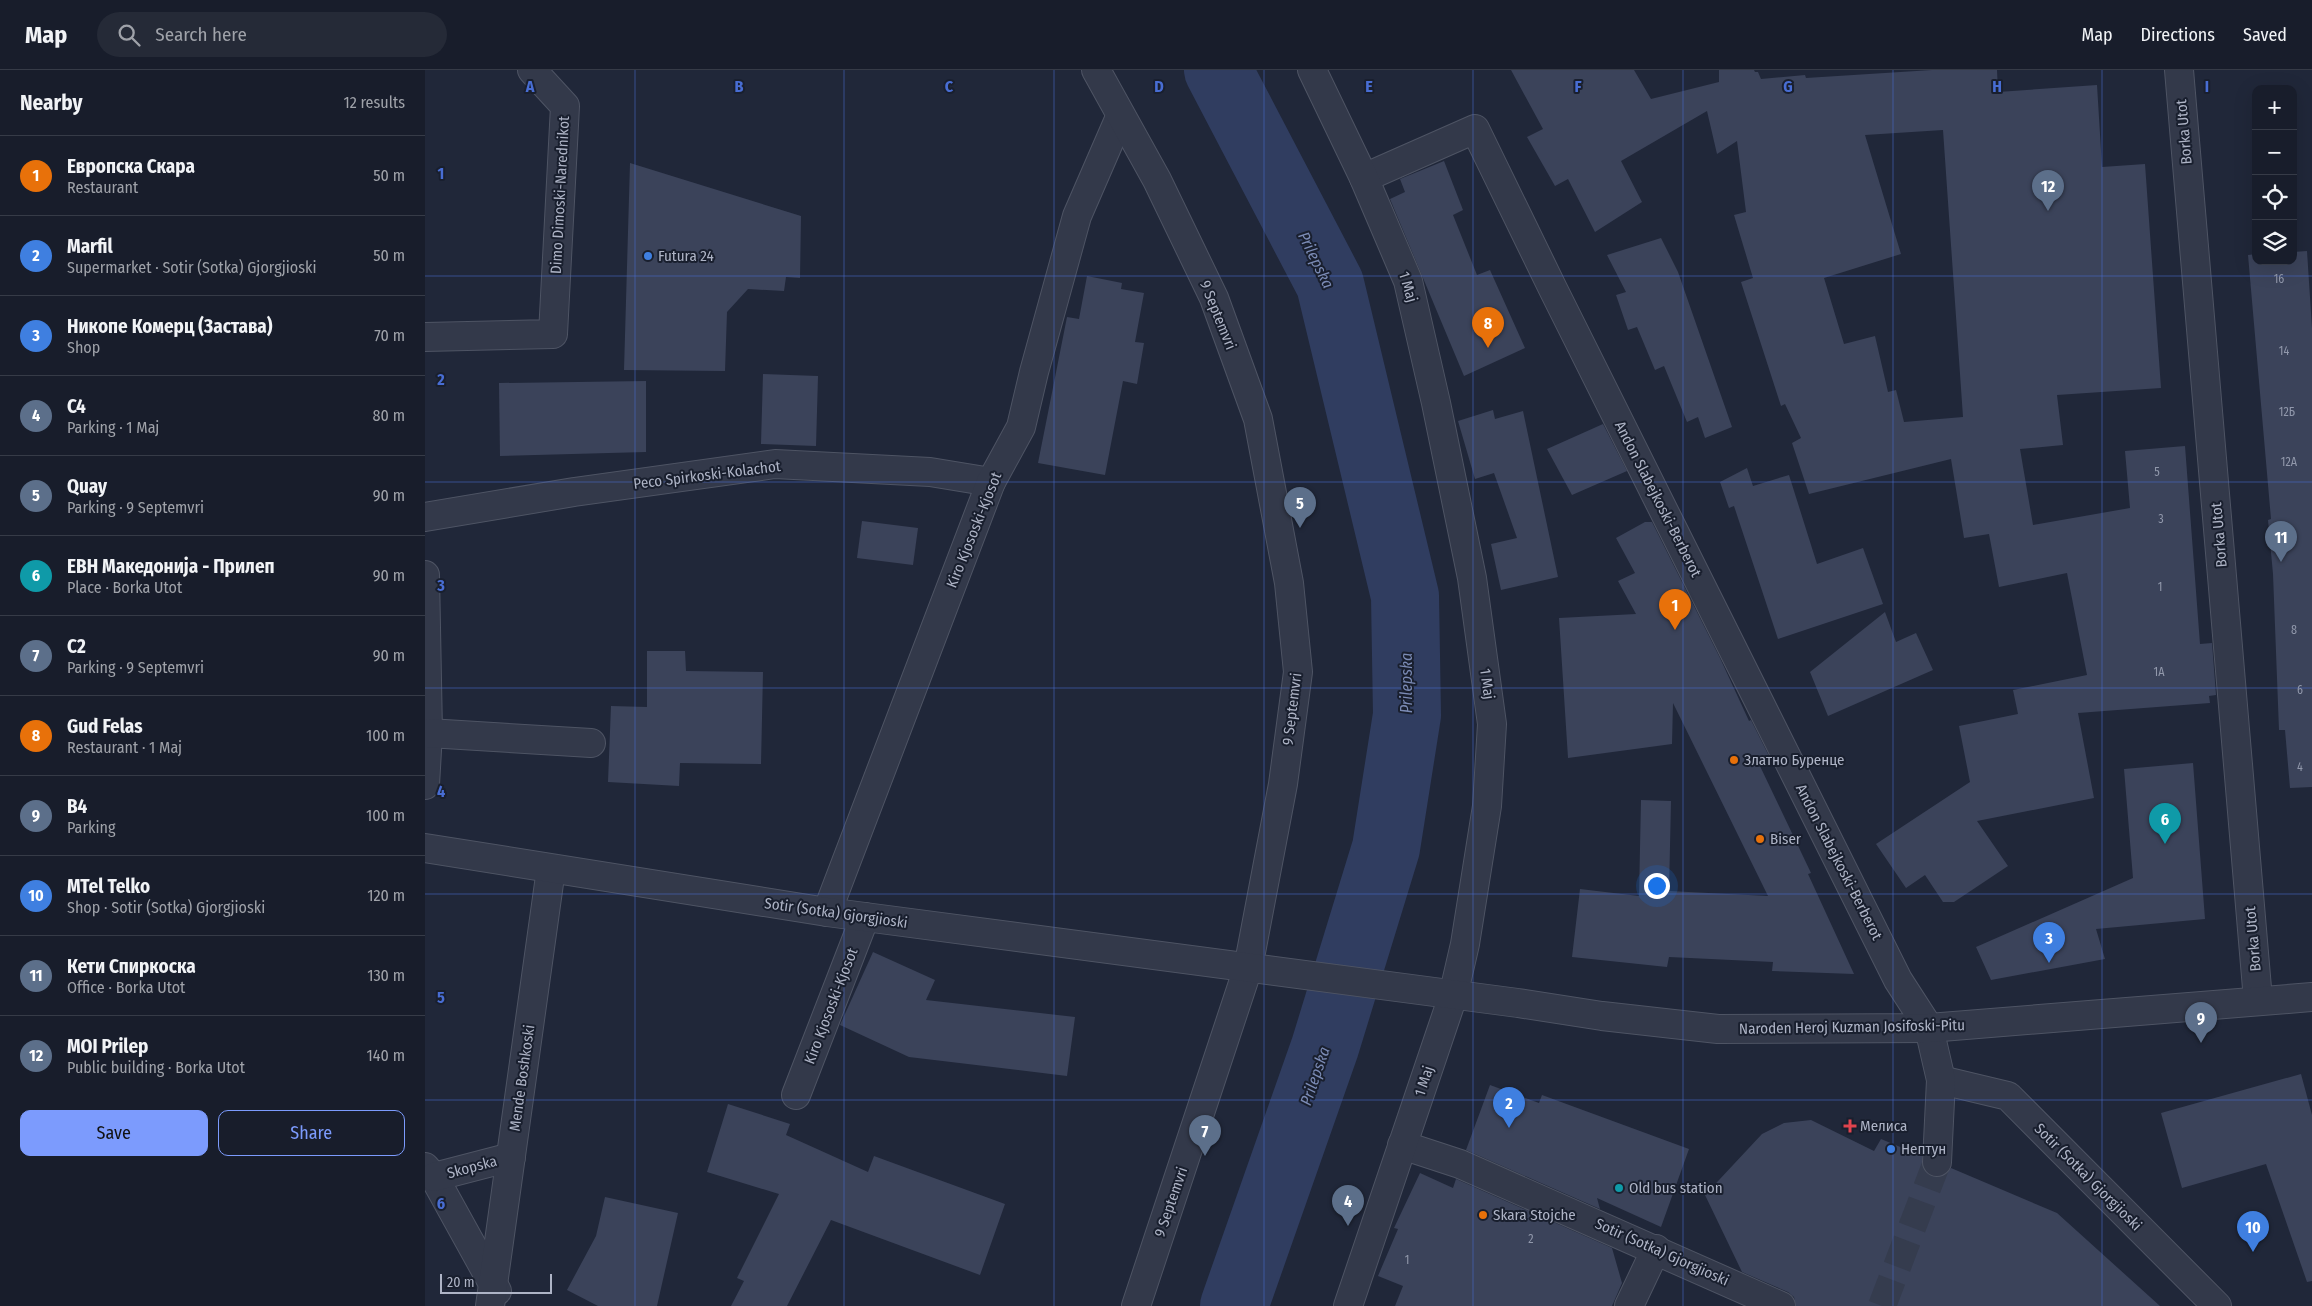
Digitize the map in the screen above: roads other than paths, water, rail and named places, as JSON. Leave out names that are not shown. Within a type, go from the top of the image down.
[{"type":"street","name":"Dimo Dimoski-Narednikot","points":[[425,337],[553,334],[565,106],[532,70]]},
{"type":"street","name":"9 Septemvri","points":[[1096,70],[1120,117],[1157,180],[1214,298],[1255,410],[1289,583],[1298,672],[1283,784],[1248,968],[1136,1306]]},
{"type":"street","name":"1 Maj","points":[[1312,70],[1364,178],[1408,281],[1436,403],[1472,578],[1492,724],[1487,806],[1465,944],[1453,996],[1348,1306]]},
{"type":"street","name":"Borka Utot","points":[[2179,70],[2259,1000]]},
{"type":"street","name":"Kiro Kjososki-Kjosot","points":[[827,912],[991,482],[1021,427],[1034,372],[1077,216],[1120,117]]},
{"type":"street","name":"Andon Slabejkoski-Berberot","points":[[1364,178],[1475,129],[1898,980],[1929,1028]]},
{"type":"street","name":"Peco Spirkoski-Kolachot","points":[[425,517],[574,492],[775,464],[931,472],[991,482]]},
{"type":"street","points":[[425,575],[428,734],[425,785]]},
{"type":"street","points":[[428,734],[591,743]]},
{"type":"street","name":"Sotir (Sotka) Gjorgjioski","points":[[425,848],[827,912],[1453,996]]},
{"type":"street","name":"Mende Boshkoski","points":[[497,1300],[511,1157],[551,869]]},
{"type":"street","name":"Kiro Kjososki-Kjosot","points":[[796,1095],[865,917]]},
{"type":"street","name":"Naroden Heroj Kuzman Josifoski-Pitu","points":[[1453,996],[1718,1029],[1929,1028],[2312,997]]},
{"type":"street","points":[[1929,1028],[1941,1080],[1937,1162]]},
{"type":"street","name":"Sotir (Sotka) Gjorgjioski","points":[[1941,1080],[2008,1096],[2217,1306]]},
{"type":"street","name":"Sotir (Sotka) Gjorgjioski","points":[[1402,1145],[1460,1164],[1656,1249],[1781,1306]]},
{"type":"street","name":"Skopska","points":[[497,1300],[430,1172],[511,1157]]},
{"type":"street","points":[[1629,1306],[1656,1249]]},
{"type":"waterway","name":"Prilepska","points":[[1218,70],[1330,284],[1405,596],[1407,715],[1386,848],[1325,1047],[1234,1306]]},
{"type":"tunnel","points":[[1882,1306],[1937,1162]]},
{"type":"place","name":"MOI Prilep","points":[[2048,211]]},
{"type":"place","name":"Futura 24","points":[[648,256]]},
{"type":"place","name":"Gud Felas","points":[[1488,348]]},
{"type":"place","name":"Quay","points":[[1300,528]]},
{"type":"place","name":"Кети Спиркоска","points":[[2281,562]]},
{"type":"place","name":"Европска Скара","points":[[1675,630]]},
{"type":"place","name":"Златно Буренце","points":[[1734,760]]},
{"type":"place","name":"Biser","points":[[1760,839]]},
{"type":"place","name":"ЕВН Македонија - Прилеп","points":[[2165,844]]},
{"type":"place","name":"Никопе Комерц (Застава)","points":[[2049,963]]},
{"type":"place","name":"B4","points":[[2201,1043]]},
{"type":"place","name":"Мелиса","points":[[1850,1126]]},
{"type":"place","name":"Marfil","points":[[1509,1128]]},
{"type":"place","name":"Нептун","points":[[1891,1149]]},
{"type":"place","name":"C2","points":[[1205,1156]]},
{"type":"place","name":"Old bus station","points":[[1619,1188]]},
{"type":"place","name":"Skara Stojche","points":[[1483,1215]]},
{"type":"place","name":"C4","points":[[1348,1226]]},
{"type":"place","name":"MTel Telko","points":[[2253,1252]]}]
